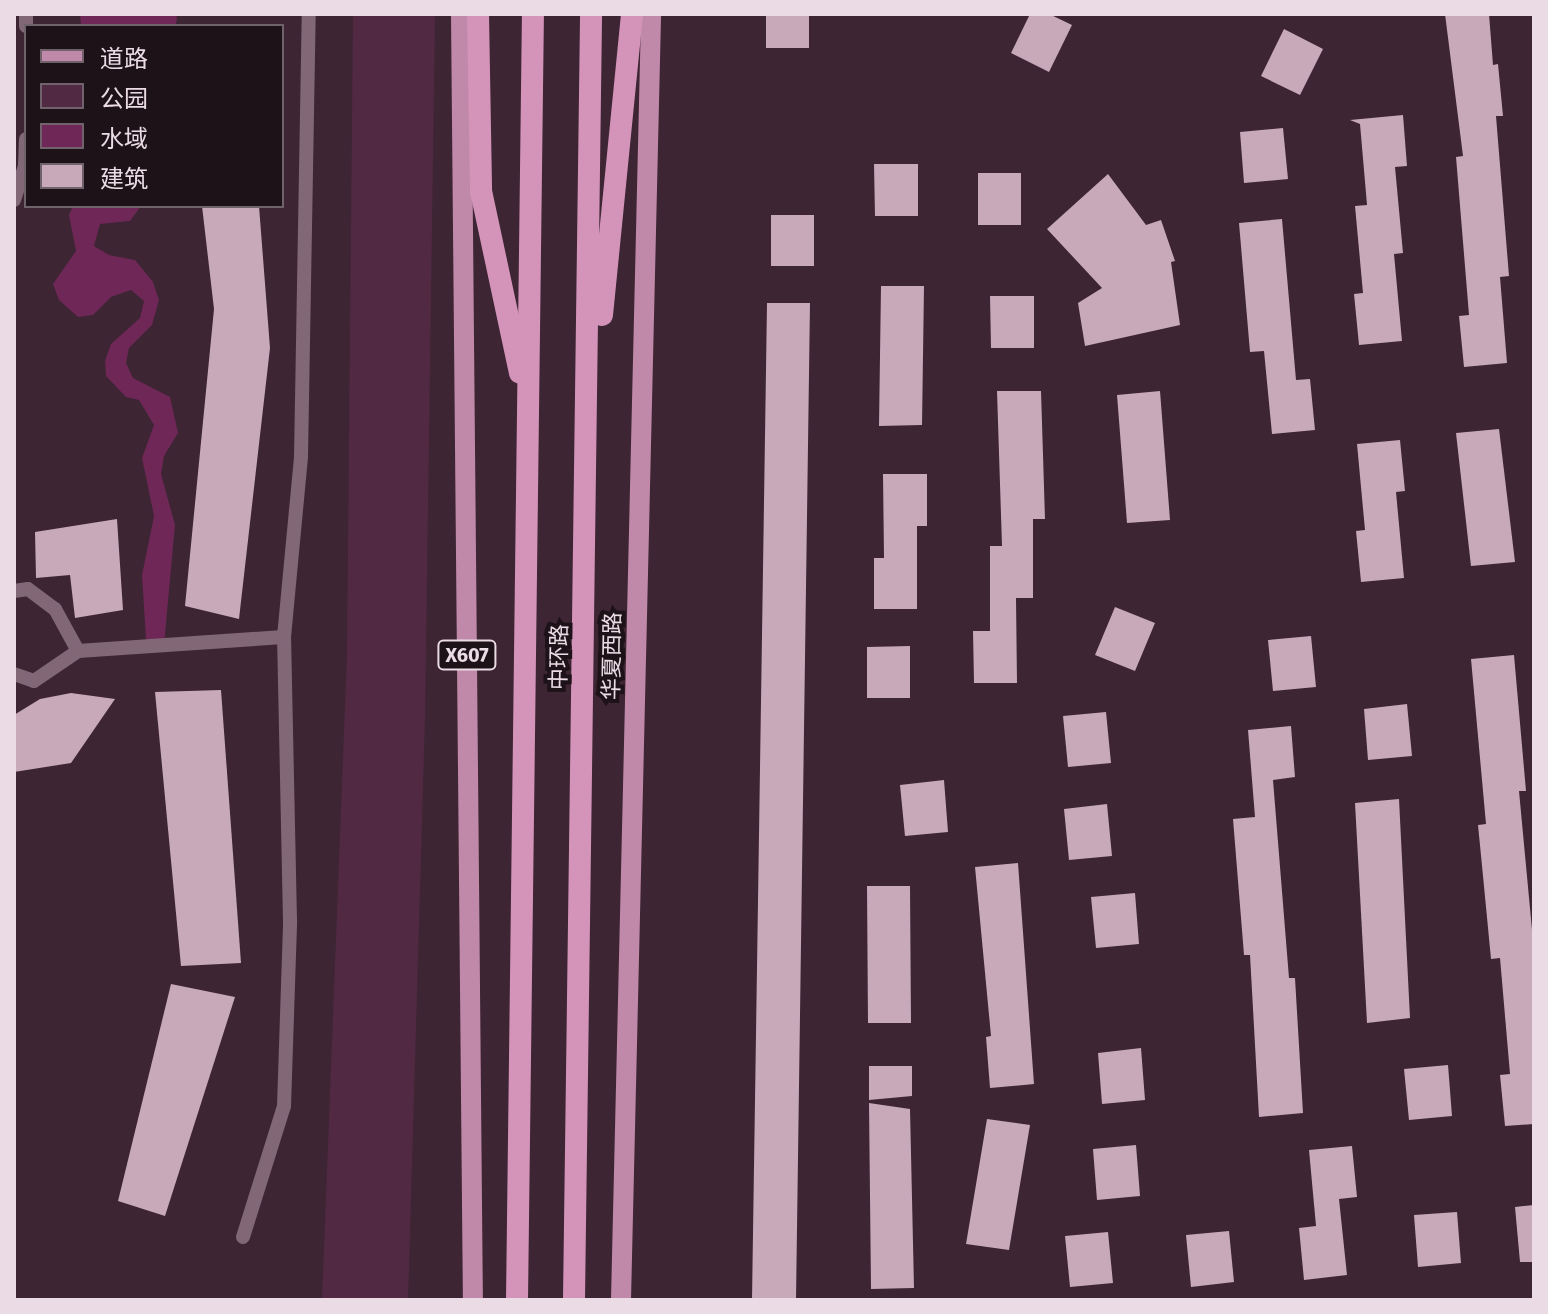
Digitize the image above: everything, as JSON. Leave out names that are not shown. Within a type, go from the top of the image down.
[{"type":"highway","points":[[478,14],[481,191],[528,413]]},
{"type":"highway","name":"中环路","points":[[517,1300],[533,14]]},
{"type":"highway","name":"中环路","points":[[574,1300],[589,411],[591,14]]},
{"type":"highway","points":[[589,411],[620,169],[632,14]]},
{"type":"main road","name":"X607","points":[[461,14],[474,1298]]},
{"type":"main road","name":"华夏西路","points":[[621,1298],[651,14]]},
{"type":"lane","points":[[243,1237],[284,1106],[290,921],[284,637],[301,457],[309,14]]},
{"type":"lane","points":[[14,200],[24,170]]},
{"type":"lane","points":[[14,591],[28,589],[55,609],[78,651]]},
{"type":"lane","points":[[14,674],[34,681],[78,651],[284,637]]},
{"type":"green space","points":[[353,14],[435,14],[425,717],[408,1300],[322,1300],[347,655]]},
{"type":"water","points":[[80,14],[176,14],[177,19],[176,24],[81,24]]},
{"type":"water","points":[[72,208],[140,208],[130,221],[100,224],[94,246],[109,255],[135,260],[153,282],[159,300],[152,325],[129,348],[126,363],[133,378],[170,397],[178,433],[164,456],[161,474],[175,525],[164,645],[146,639],[142,575],[154,516],[142,458],[154,425],[139,400],[126,397],[106,376],[105,361],[111,344],[140,318],[144,301],[131,290],[111,297],[93,315],[78,317],[59,300],[53,284],[76,251],[69,215]]},
{"type":"building","points":[[766,14],[809,14],[809,48],[766,48]]},
{"type":"building","points":[[1030,14],[1049,14],[1072,25],[1049,72],[1011,53]]},
{"type":"building","points":[[1445,14],[1489,14],[1493,65],[1498,64],[1503,116],[1496,116],[1509,276],[1500,277],[1507,363],[1464,367],[1459,316],[1469,315],[1456,157],[1463,156]]},
{"type":"building","points":[[1284,29],[1323,49],[1300,95],[1261,76]]},
{"type":"building","points":[[1403,115],[1407,166],[1395,167],[1403,253],[1394,254],[1402,341],[1359,345],[1354,294],[1363,293],[1355,206],[1367,205],[1360,124],[1350,120]]},
{"type":"building","points":[[1283,128],[1288,179],[1244,183],[1240,132]]},
{"type":"building","points":[[874,164],[918,164],[918,216],[875,216]]},
{"type":"building","points":[[978,173],[1021,173],[1021,225],[978,225]]},
{"type":"building","points":[[1108,174],[1146,225],[1161,220],[1175,261],[1171,262],[1180,325],[1085,346],[1078,303],[1102,288],[1047,229]]},
{"type":"building","points":[[202,208],[259,208],[270,348],[239,619],[185,606],[214,309]]},
{"type":"building","points":[[771,215],[814,215],[814,266],[771,266]]},
{"type":"building","points":[[1282,219],[1296,380],[1310,379],[1315,430],[1272,434],[1264,351],[1250,352],[1239,223]]},
{"type":"building","points":[[881,286],[924,286],[922,425],[879,426]]},
{"type":"building","points":[[990,296],[1034,296],[1034,348],[991,348]]},
{"type":"building","points":[[767,303],[810,303],[796,1300],[752,1300]]},
{"type":"building","points":[[997,391],[1041,391],[1045,519],[1033,519],[1033,598],[1016,598],[1017,683],[974,683],[973,631],[990,631],[990,546],[1002,546]]},
{"type":"building","points":[[1160,391],[1170,520],[1127,523],[1117,395]]},
{"type":"building","points":[[1499,429],[1515,562],[1471,566],[1456,433]]},
{"type":"building","points":[[1400,440],[1405,491],[1396,492],[1404,578],[1361,582],[1356,531],[1365,530],[1357,444]]},
{"type":"building","points":[[883,474],[927,474],[927,526],[917,526],[917,609],[874,609],[874,558],[884,558]]},
{"type":"building","points":[[117,519],[123,610],[75,618],[70,575],[36,578],[35,532]]},
{"type":"building","points":[[1115,607],[1155,623],[1135,671],[1095,655]]},
{"type":"building","points":[[1311,636],[1316,687],[1273,691],[1268,640]]},
{"type":"building","points":[[910,646],[910,698],[867,698],[867,647]]},
{"type":"building","points":[[1514,655],[1526,791],[1519,791],[1534,951],[1534,1124],[1505,1126],[1500,1075],[1510,1074],[1500,958],[1491,959],[1478,825],[1486,824],[1471,659]]},
{"type":"building","points":[[221,690],[241,963],[181,966],[155,692]]},
{"type":"building","points":[[71,693],[115,699],[71,763],[14,772],[14,715],[40,699]]},
{"type":"building","points":[[1407,704],[1412,756],[1368,760],[1364,709]]},
{"type":"building","points":[[1106,712],[1111,763],[1068,767],[1063,716]]},
{"type":"building","points":[[1291,726],[1295,777],[1273,780],[1289,978],[1295,978],[1303,1113],[1259,1117],[1250,955],[1244,955],[1233,819],[1255,817],[1248,730]]},
{"type":"building","points":[[944,780],[948,832],[905,836],[900,785]]},
{"type":"building","points":[[1399,799],[1410,1018],[1367,1023],[1355,803]]},
{"type":"building","points":[[1107,804],[1112,856],[1069,860],[1064,809]]},
{"type":"building","points":[[1018,863],[1034,1084],[990,1088],[986,1037],[991,1036],[975,867]]},
{"type":"building","points":[[867,886],[910,886],[911,1023],[868,1023]]},
{"type":"building","points":[[1135,893],[1139,944],[1096,948],[1091,897]]},
{"type":"building","points":[[171,984],[235,997],[165,1216],[118,1201]]},
{"type":"building","points":[[1141,1048],[1145,1100],[1102,1104],[1098,1053]]},
{"type":"building","points":[[1448,1065],[1452,1116],[1409,1120],[1404,1069]]},
{"type":"building","points":[[869,1066],[912,1066],[912,1096],[869,1100]]},
{"type":"building","points":[[869,1103],[910,1109],[914,1288],[871,1289]]},
{"type":"building","points":[[987,1119],[1030,1125],[1009,1250],[966,1244]]},
{"type":"building","points":[[1136,1145],[1140,1196],[1097,1200],[1093,1149]]},
{"type":"building","points":[[1352,1146],[1357,1197],[1339,1199],[1347,1275],[1304,1280],[1299,1228],[1316,1226],[1309,1150]]},
{"type":"building","points":[[1534,1205],[1534,1262],[1520,1262],[1515,1207]]},
{"type":"building","points":[[1457,1212],[1461,1263],[1418,1267],[1414,1215]]},
{"type":"building","points":[[1229,1231],[1234,1282],[1191,1287],[1186,1235]]},
{"type":"building","points":[[1108,1232],[1113,1283],[1070,1287],[1065,1236]]}]
